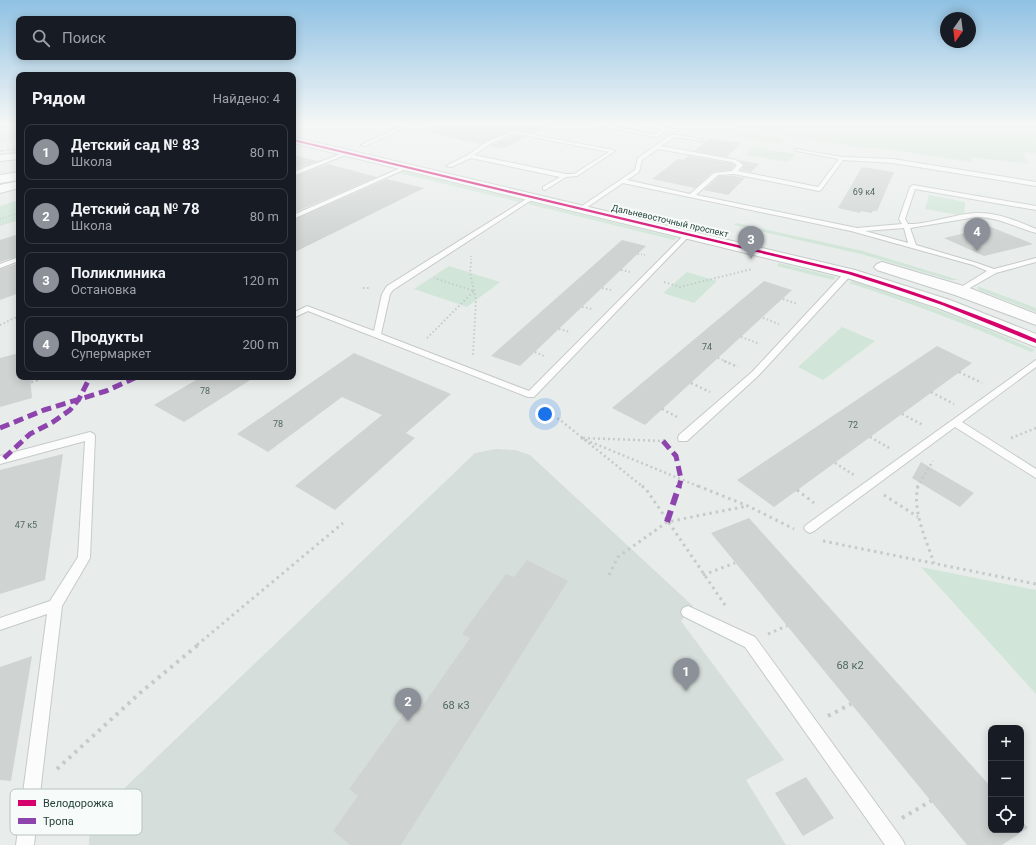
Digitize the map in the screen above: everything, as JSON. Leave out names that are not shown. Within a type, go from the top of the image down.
[{"type":"street","name":"Дальневосточный проспект","points":[[392,163],[533,197],[581,202],[847,265]]},
{"type":"street","points":[[438,163],[479,172]]},
{"type":"street","points":[[0,168],[16,165]]},
{"type":"street","points":[[0,179],[16,176]]},
{"type":"street","points":[[530,184],[559,191]]},
{"type":"street","points":[[0,190],[16,185]]},
{"type":"street","name":"Дальневосточный проспект","points":[[581,202],[595,200],[609,203]]},
{"type":"street","name":"Дальневосточный проспект","points":[[666,216],[692,228]]},
{"type":"street","name":"Дальневосточный проспект","points":[[766,239],[847,265],[905,289],[945,303],[1036,341]]},
{"type":"street","points":[[867,263],[961,291],[1036,320]]},
{"type":"lane","points":[[296,173],[321,163]]},
{"type":"lane","points":[[449,166],[454,163]]},
{"type":"lane","points":[[505,163],[565,176]]},
{"type":"lane","points":[[545,188],[565,176],[575,174],[592,163]]},
{"type":"lane","points":[[595,200],[637,171],[639,163]]},
{"type":"lane","points":[[734,172],[740,165],[737,163]]},
{"type":"lane","points":[[692,195],[716,174],[734,172],[819,189],[838,163]]},
{"type":"lane","points":[[908,163],[1036,184]]},
{"type":"lane","points":[[296,217],[407,167]]},
{"type":"lane","points":[[622,181],[852,229],[975,264],[993,271]]},
{"type":"lane","points":[[913,247],[902,219],[913,187],[1036,208]]},
{"type":"lane","points":[[377,335],[386,294],[390,288],[533,197]]},
{"type":"lane","points":[[852,229],[923,226],[977,215],[994,217],[1036,231]]},
{"type":"lane","points":[[1026,227],[1036,225]]},
{"type":"lane","points":[[296,314],[307,308],[531,395],[692,228]]},
{"type":"lane","points":[[0,266],[16,260]]},
{"type":"lane","points":[[961,291],[973,282],[993,271],[1036,260]]},
{"type":"lane","points":[[683,438],[755,374],[840,284],[847,265]]},
{"type":"lane","points":[[810,528],[1036,363]]},
{"type":"lane","points":[[955,422],[1036,474]]},
{"type":"lane","points":[[0,460],[90,436],[84,558],[55,604],[32,789]]},
{"type":"lane","points":[[0,624],[55,604]]},
{"type":"lane","points":[[688,612],[750,642],[896,845]]},
{"type":"lane","points":[[25,845],[26,835]]},
{"type":"path","points":[[0,219],[16,214]]},
{"type":"path","points":[[471,237],[470,273],[476,300],[472,372]]},
{"type":"path","points":[[646,277],[680,286],[759,268]]},
{"type":"path","points":[[415,272],[474,290]]},
{"type":"path","points":[[415,350],[474,290]]},
{"type":"path","points":[[0,325],[16,317]]},
{"type":"path","points":[[959,372],[998,391]]},
{"type":"path","points":[[30,382],[39,380]]},
{"type":"path","points":[[931,392],[969,412]]},
{"type":"path","points":[[538,412],[559,419],[646,489],[729,612]]},
{"type":"path","points":[[902,414],[939,434]]},
{"type":"path","points":[[992,445],[1036,428]]},
{"type":"path","points":[[581,438],[663,442],[670,436],[683,438]]},
{"type":"path","points":[[870,437],[906,458]]},
{"type":"path","points":[[581,438],[748,506],[796,530]]},
{"type":"path","points":[[929,441],[934,454],[932,465],[918,485],[918,518],[934,564]]},
{"type":"path","points":[[835,463],[918,518]]},
{"type":"path","points":[[609,575],[618,557],[668,522],[748,506]]},
{"type":"path","points":[[34,789],[140,693],[343,523]]},
{"type":"path","points":[[815,538],[829,543],[1036,584]]},
{"type":"path","points":[[703,575],[735,562]]},
{"type":"path","points":[[810,725],[851,704]]},
{"type":"path","points":[[885,829],[931,801]]},
{"type":"shaded area","points":[[496,449],[515,450],[530,455],[693,606],[681,621],[784,760],[746,780],[786,845],[89,845],[89,835],[142,835],[142,789],[123,789],[475,453]]},
{"type":"green space","points":[[403,171],[523,200],[519,202],[399,173]]},
{"type":"green space","points":[[929,195],[965,202],[964,216],[925,209]]},
{"type":"green space","points":[[16,201],[16,221],[0,226],[0,206]]},
{"type":"green space","points":[[531,202],[677,238],[674,240],[528,204]]},
{"type":"green space","points":[[736,223],[863,251],[959,280],[950,280],[861,254],[734,225]]},
{"type":"green space","points":[[779,263],[836,277],[833,280],[777,266]]},
{"type":"green space","points":[[449,266],[500,282],[467,307],[414,289]]},
{"type":"green space","points":[[687,272],[717,281],[694,303],[663,293]]},
{"type":"green space","points":[[852,281],[945,312],[1035,350],[1031,352],[941,315],[849,283]]},
{"type":"green space","points":[[977,286],[1036,308],[1036,312],[979,290]]},
{"type":"green space","points":[[842,327],[875,341],[823,380],[798,367]]},
{"type":"green space","points":[[921,567],[1036,590],[1036,694]]},
{"type":"building","points":[[296,163],[311,163],[296,169]]},
{"type":"building","points":[[672,163],[732,163],[735,165],[731,170],[713,172],[695,188],[652,179]]},
{"type":"building","points":[[742,163],[759,164],[751,172],[741,170],[744,165]]},
{"type":"building","points":[[328,164],[377,177],[296,212],[296,176]]},
{"type":"building","points":[[862,167],[894,172],[877,211],[873,211],[871,213],[861,211],[860,213],[838,208]]},
{"type":"building","points":[[719,176],[745,178],[728,195],[704,190]]},
{"type":"building","points":[[387,179],[424,188],[296,252],[296,219]]},
{"type":"building","points":[[991,227],[1033,244],[984,256],[944,238]]},
{"type":"building","points":[[16,235],[16,257],[0,262],[0,240]]},
{"type":"building","points":[[622,240],[646,246],[520,366],[491,356]]},
{"type":"building","points":[[16,264],[16,294],[0,300],[0,269]]},
{"type":"building","points":[[764,281],[792,290],[645,425],[612,408]]},
{"type":"building","points":[[937,346],[972,363],[774,507],[737,480]]},
{"type":"building","points":[[354,353],[451,394],[406,433],[415,438],[335,510],[295,486],[382,415],[342,397],[268,452],[237,434]]},
{"type":"building","points":[[16,354],[16,380],[30,380],[32,398],[0,407],[0,358]]},
{"type":"building","points":[[196,380],[250,380],[184,422],[154,405]]},
{"type":"building","points":[[63,454],[45,580],[0,594],[0,470]]},
{"type":"building","points":[[921,462],[974,493],[960,507],[912,478]]},
{"type":"building","points":[[749,518],[988,784],[988,833],[1020,833],[1002,845],[967,845],[711,533]]},
{"type":"building","points":[[527,560],[568,581],[401,845],[350,845],[333,831],[358,796],[349,789],[412,702],[421,708],[470,638],[462,634],[506,574],[514,577]]},
{"type":"building","points":[[32,656],[11,781],[0,780],[0,667]]},
{"type":"building","points":[[806,777],[834,818],[803,836],[775,793]]},
{"type":"building","points":[[1024,823],[1028,828],[1024,831]]},
{"type":"marked path","points":[[4,458],[30,434],[53,422],[70,410],[79,399],[88,380]]},
{"type":"marked path","points":[[0,428],[44,410],[106,391],[130,380]]},
{"type":"marked path","points":[[663,441],[676,456],[681,479],[667,522]]},
{"type":"cycle path","points":[[391,163],[849,273],[944,304],[1036,341]]},
{"type":"place","name":"Продукты","points":[[977,251]]},
{"type":"place","name":"Поликлиника","points":[[751,259]]},
{"type":"place","name":"Детский сад № 83","points":[[686,691]]},
{"type":"place","name":"Детский сад № 78","points":[[408,721]]}]
